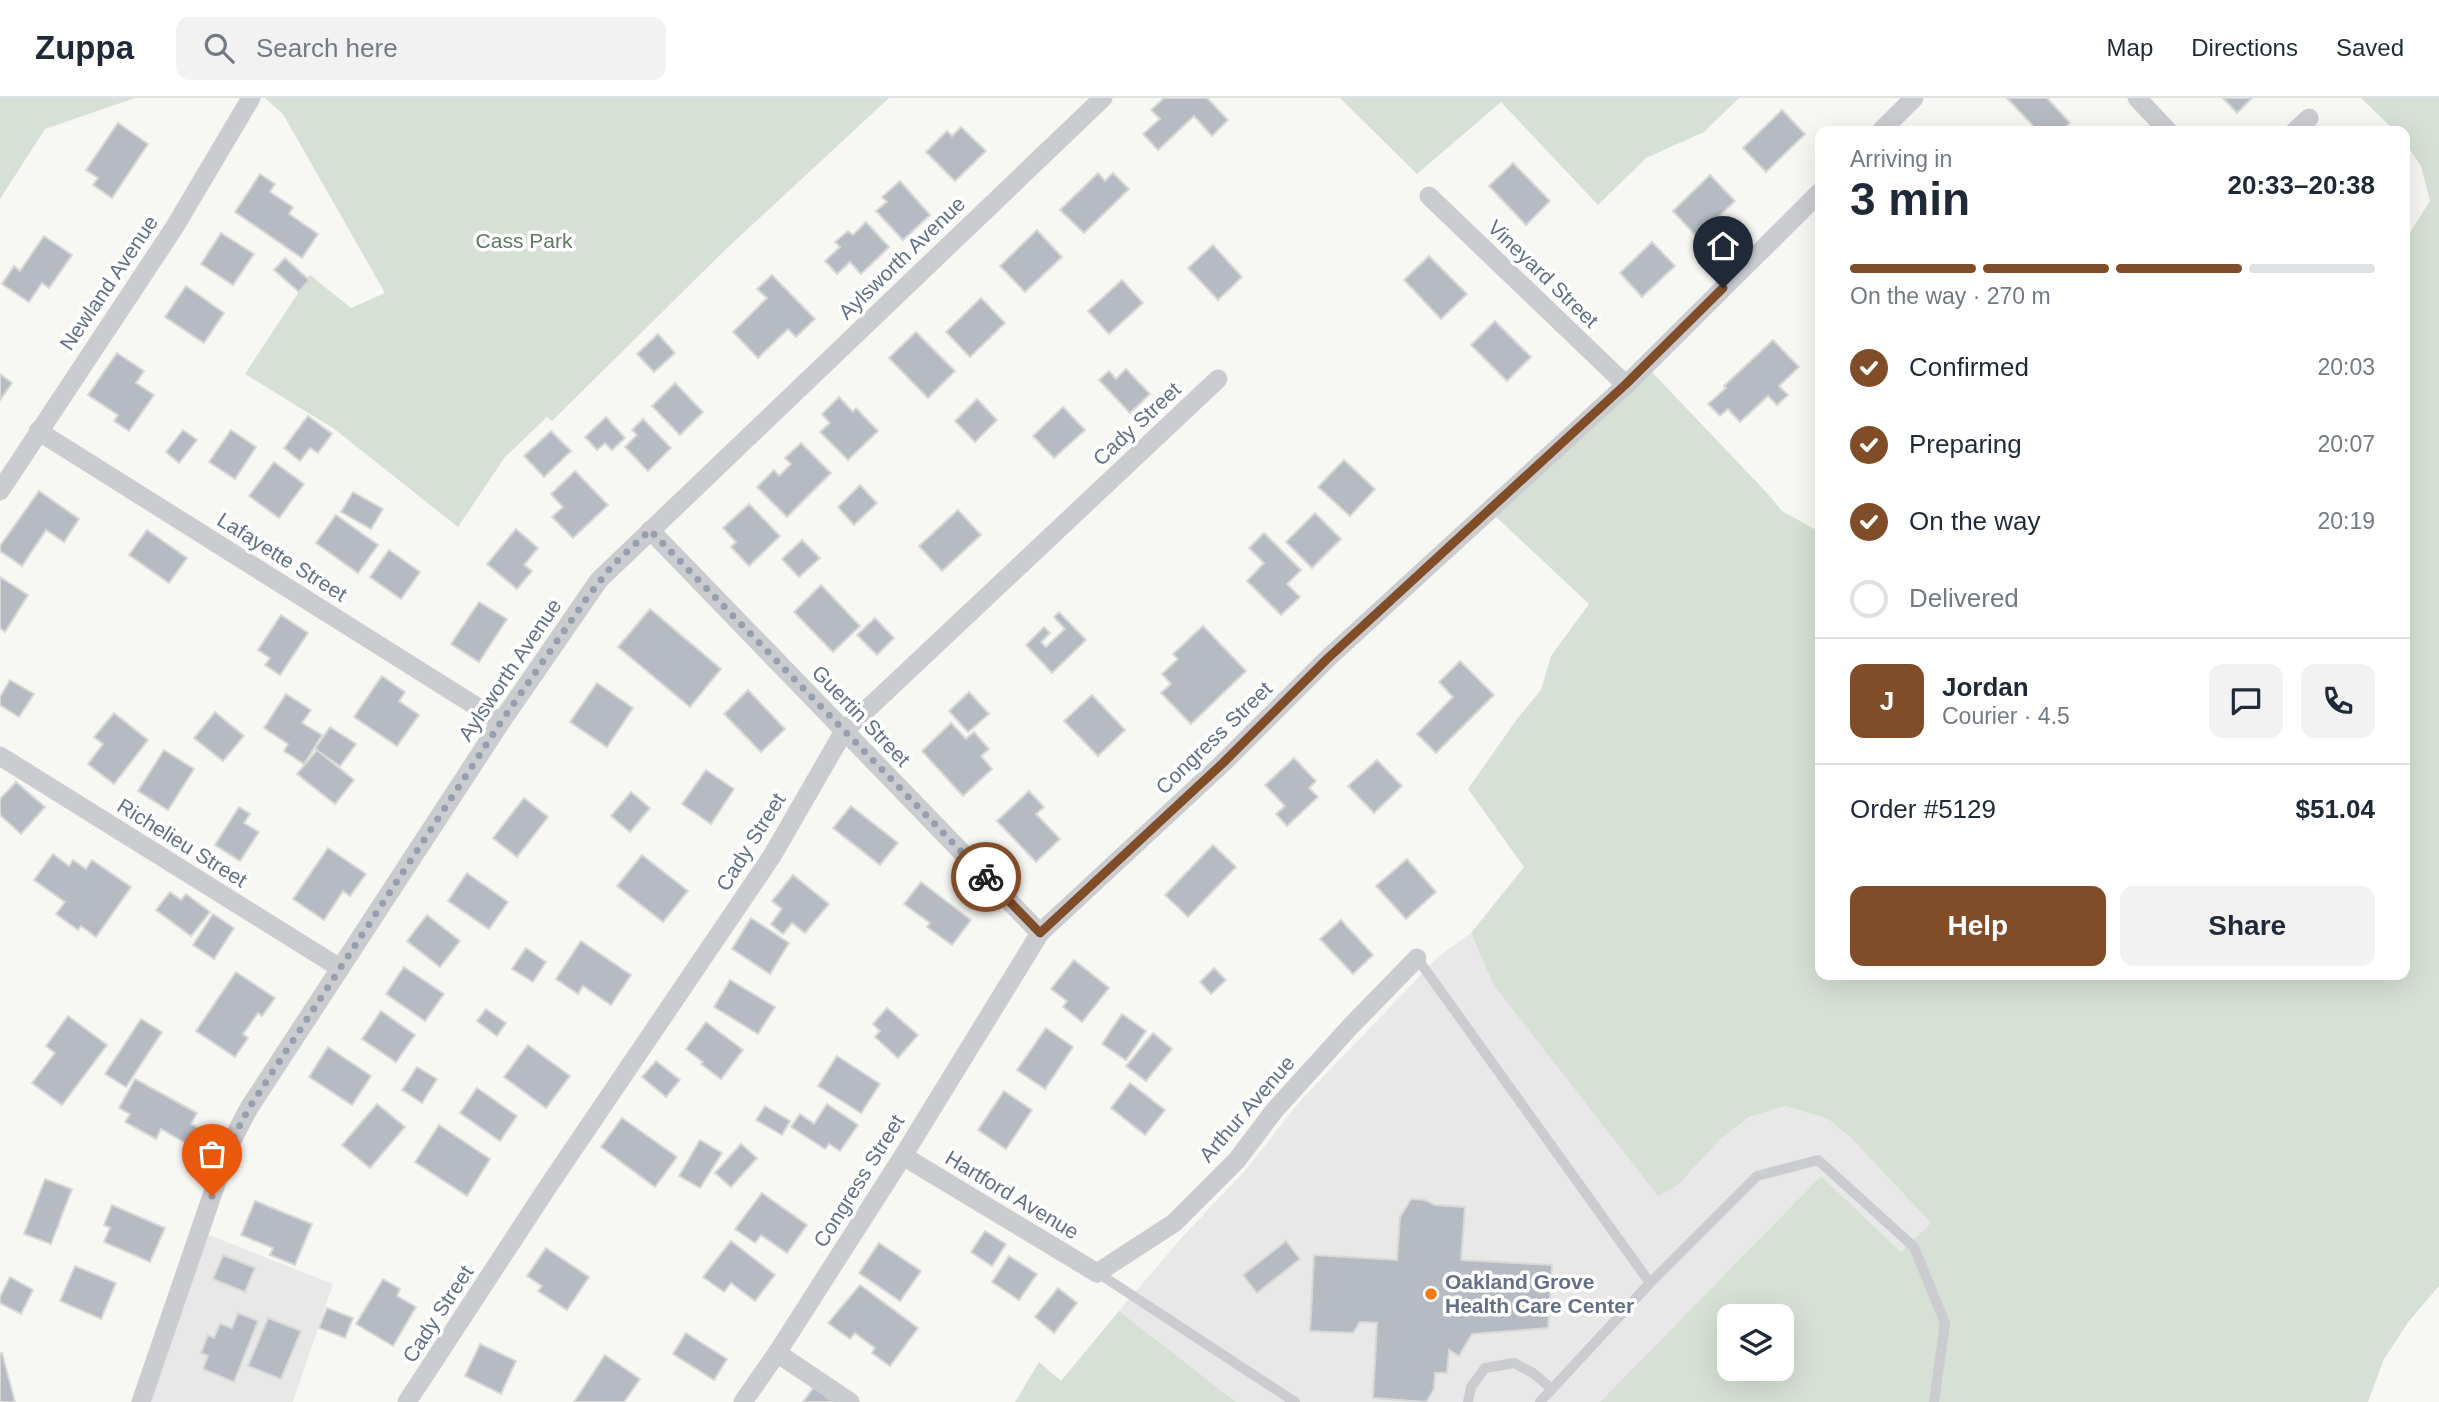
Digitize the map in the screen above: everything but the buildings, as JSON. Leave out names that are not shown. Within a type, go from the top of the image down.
[{"type":"street","name":"Newland Avenue","points":[[0,491],[174,228],[251,98]]},
{"type":"street","name":"Aylsworth Avenue","points":[[141,1402],[229,1146],[249,1108],[501,722],[600,580],[1103,98]]},
{"type":"street","points":[[1886,126],[1914,98]]},
{"type":"street","points":[[2137,98],[2163,126]]},
{"type":"street","name":"Vineyard Street","points":[[1429,196],[1626,384]]},
{"type":"street","name":"Congress Street","points":[[743,1402],[903,1156],[1040,933],[1223,763],[1327,659],[1626,384],[1815,197]]},
{"type":"street","name":"Cady Street","points":[[407,1402],[549,1185],[772,856],[844,731],[1218,379]]},
{"type":"street","name":"Lafayette Street","points":[[38,431],[501,722]]},
{"type":"street","name":"Guertin Street","points":[[650,530],[1040,933]]},
{"type":"street","name":"Richelieu Street","points":[[0,756],[340,968]]},
{"type":"street","name":"Arthur Avenue","points":[[1097,1273],[1174,1223],[1237,1160],[1282,1102],[1417,958]]},
{"type":"street","name":"Hartford Avenue","points":[[903,1156],[1097,1273]]},
{"type":"street","points":[[777,1353],[850,1402]]},
{"type":"lane","points":[[1417,958],[1650,1283]]},
{"type":"lane","points":[[1540,1402],[1650,1283],[1757,1176],[1818,1160],[1914,1247],[1945,1323],[1934,1402]]},
{"type":"lane","points":[[1097,1273],[1295,1402]]},
{"type":"lane","points":[[1468,1402],[1471,1387],[1485,1368],[1514,1363],[1533,1373],[1552,1389]]},
{"type":"shaded area","points":[[1471,933],[1493,984],[1678,1185],[1720,1140],[1749,1117],[1784,1106],[1828,1119],[1852,1139],[1931,1223],[1901,1252],[1821,1176],[1600,1402],[1236,1402],[1119,1311],[1184,1235],[1244,1172],[1301,1100],[1439,956]]},
{"type":"shaded area","points":[[204,1233],[333,1284],[293,1402],[145,1402]]},
{"type":"green space","points":[[0,98],[135,98],[45,129],[0,199]]},
{"type":"green space","name":"Cass Park","points":[[265,98],[889,98],[726,249],[552,421],[547,417],[505,457],[458,527],[333,428],[245,374],[310,275],[351,308],[385,293],[283,114]]},
{"type":"green space","points":[[1340,98],[1739,98],[1704,132],[1646,158],[1598,205],[1501,102],[1417,174]]},
{"type":"green space","points":[[2361,98],[2439,98],[2439,1286],[2409,1321],[2384,1359],[2368,1402],[1600,1402],[1821,1176],[1901,1252],[1931,1223],[1852,1139],[1828,1119],[1785,1106],[1749,1117],[1720,1140],[1678,1185],[1658,1196],[1493,984],[1471,933],[1524,867],[1468,789],[1517,719],[1541,690],[1551,656],[1589,604],[1494,515],[1649,369],[1782,511],[1815,529],[1815,980],[2410,980],[2410,233],[2430,201],[2421,166],[2410,150],[2410,126],[2390,126]]},
{"type":"green space","points":[[1119,1311],[1236,1402],[1015,1402],[1039,1362],[1061,1381]]},
{"type":"way so far","points":[[212,1196],[229,1146],[249,1108],[501,722],[600,580],[650,530],[986,877]]},
{"type":"place","name":"Oakland Grove Health Care Center","points":[[1431,1294]]},
{"type":"route","points":[[986,877],[1040,933],[1223,763],[1327,659],[1626,384],[1723,288]]}]
